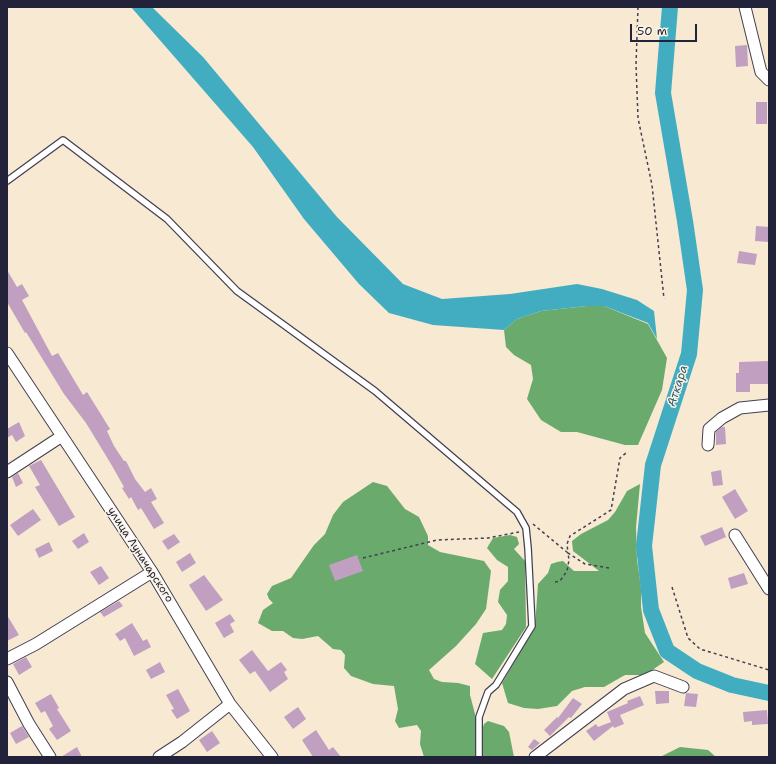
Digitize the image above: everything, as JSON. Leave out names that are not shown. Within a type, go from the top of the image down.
[{"type":"street","points":[[745,7],[761,72],[769,80]]},
{"type":"street","name":"улица Луначарского","points":[[7,353],[152,572],[230,704],[272,757]]},
{"type":"street","points":[[708,445],[710,429],[722,418],[740,408],[769,405]]},
{"type":"street","points":[[7,472],[62,436]]},
{"type":"street","points":[[735,535],[764,572],[769,589]]},
{"type":"street","points":[[7,660],[36,644],[152,572]]},
{"type":"street","points":[[535,757],[624,689],[654,676],[682,687]]},
{"type":"street","points":[[7,682],[29,724],[50,757]]},
{"type":"street","points":[[159,757],[182,742],[230,704]]},
{"type":"lane","points":[[7,181],[62,140],[167,219],[237,291],[375,391],[517,512],[526,528],[532,626],[496,685],[488,692],[479,717],[479,757]]},
{"type":"path","points":[[638,7],[636,65],[638,118],[652,185],[664,299]]},
{"type":"path","points":[[555,582],[560,581],[567,571],[569,560],[567,544],[570,536],[611,510],[620,458],[626,453]]},
{"type":"path","points":[[517,512],[568,553],[585,564],[609,568]]},
{"type":"path","points":[[363,558],[437,540],[488,538],[516,533],[526,528]]},
{"type":"path","points":[[672,587],[688,638],[700,649],[769,670]]},
{"type":"green space","points":[[587,306],[604,306],[648,324],[667,358],[662,390],[638,445],[625,445],[577,432],[561,432],[541,420],[527,399],[533,379],[531,365],[514,355],[506,347],[504,330],[517,319],[541,311]]},
{"type":"green space","points":[[373,482],[387,486],[405,509],[419,517],[428,536],[428,545],[440,552],[484,561],[491,571],[486,609],[476,624],[456,646],[429,670],[434,679],[442,682],[458,683],[470,686],[470,695],[475,714],[475,757],[424,757],[420,744],[421,731],[417,725],[399,728],[395,721],[398,709],[394,686],[373,684],[351,676],[344,668],[345,655],[341,650],[333,649],[318,636],[302,639],[293,638],[283,631],[272,631],[258,623],[263,610],[273,603],[267,594],[272,586],[291,578],[314,545],[325,534],[333,515],[343,502]]},
{"type":"green space","points":[[640,484],[636,527],[641,607],[645,633],[664,662],[645,675],[625,675],[604,687],[585,687],[572,691],[557,706],[538,709],[524,708],[508,703],[502,683],[535,627],[538,584],[548,573],[551,564],[557,562],[563,561],[574,571],[599,571],[573,551],[572,541],[581,534],[608,520],[615,512],[627,491]]},
{"type":"green space","points":[[510,535],[517,537],[519,544],[514,549],[525,561],[526,627],[492,679],[475,664],[483,633],[502,630],[506,624],[507,615],[498,602],[500,590],[508,581],[508,567],[497,560],[487,548],[493,538]]},
{"type":"green space","points":[[488,721],[504,726],[509,732],[514,757],[483,757],[482,730],[484,724]]},
{"type":"green space","points":[[680,747],[708,750],[716,757],[660,757]]},
{"type":"water","points":[[131,7],[152,7],[203,57],[337,217],[403,284],[442,299],[510,294],[577,284],[602,289],[637,300],[654,311],[657,339],[648,323],[604,306],[587,306],[541,311],[517,319],[504,330],[433,325],[389,313],[359,284],[304,219],[253,147]]},
{"type":"building","points":[[747,45],[748,66],[736,67],[735,46]]},
{"type":"building","points":[[756,102],[767,102],[767,124],[756,124]]},
{"type":"building","points":[[756,226],[769,227],[769,242],[755,241]]},
{"type":"building","points":[[739,251],[757,254],[755,265],[737,263]]},
{"type":"building","points":[[7,270],[17,287],[22,284],[29,296],[22,300],[52,356],[58,353],[83,395],[87,392],[110,429],[107,431],[114,446],[124,461],[126,461],[135,479],[145,492],[151,488],[157,499],[151,502],[164,523],[154,529],[141,508],[138,510],[131,497],[129,499],[111,464],[86,423],[64,394],[7,302]]},
{"type":"building","points":[[769,361],[769,384],[750,384],[750,392],[736,392],[736,373],[739,373],[739,362]]},
{"type":"building","points":[[19,422],[25,436],[16,442],[12,435],[7,438],[7,429]]},
{"type":"building","points":[[722,427],[725,427],[726,444],[716,445],[716,432]]},
{"type":"building","points":[[41,460],[75,517],[59,526],[35,487],[40,485],[29,466]]},
{"type":"building","points":[[721,470],[723,485],[713,486],[711,472]]},
{"type":"building","points":[[18,473],[23,483],[16,487],[12,477]]},
{"type":"building","points":[[735,489],[748,511],[735,519],[722,497]]},
{"type":"building","points":[[33,509],[41,520],[18,536],[10,525]]},
{"type":"building","points":[[722,527],[726,537],[705,546],[700,536]]},
{"type":"building","points":[[84,533],[89,542],[78,549],[72,541]]},
{"type":"building","points":[[174,534],[180,542],[168,550],[162,541]]},
{"type":"building","points":[[49,542],[53,551],[39,558],[35,549]]},
{"type":"building","points":[[190,553],[196,563],[182,572],[176,562]]},
{"type":"building","points":[[357,555],[363,571],[335,581],[329,565]]},
{"type":"building","points":[[101,566],[109,578],[99,585],[90,572]]},
{"type":"building","points":[[744,573],[748,584],[731,589],[728,578]]},
{"type":"building","points":[[204,575],[223,600],[206,611],[189,585]]},
{"type":"building","points":[[119,601],[123,606],[104,617],[100,612]]},
{"type":"building","points":[[230,614],[235,621],[230,624],[234,632],[224,638],[215,623]]},
{"type":"building","points":[[7,615],[19,635],[7,641]]},
{"type":"building","points":[[132,623],[143,641],[147,639],[151,647],[134,656],[125,638],[120,641],[115,634]]},
{"type":"building","points":[[252,650],[268,671],[281,662],[287,670],[284,672],[288,679],[270,692],[255,671],[250,674],[239,660]]},
{"type":"building","points":[[26,657],[32,667],[19,675],[13,664]]},
{"type":"building","points":[[160,662],[165,672],[151,679],[146,670]]},
{"type":"building","points":[[178,689],[190,711],[177,719],[171,710],[174,709],[166,695]]},
{"type":"building","points":[[655,691],[669,691],[669,703],[656,704]]},
{"type":"building","points":[[686,693],[698,694],[696,707],[684,706]]},
{"type":"building","points":[[51,694],[59,708],[57,709],[71,731],[57,740],[49,729],[53,726],[45,711],[41,713],[35,703]]},
{"type":"building","points":[[640,696],[644,705],[620,715],[624,724],[614,728],[613,726],[594,741],[586,731],[596,724],[598,727],[611,722],[607,712]]},
{"type":"building","points":[[573,698],[582,704],[571,718],[569,717],[550,736],[544,730],[557,717],[558,718]]},
{"type":"building","points":[[298,707],[306,719],[293,729],[284,717]]},
{"type":"building","points":[[767,710],[768,724],[752,725],[752,721],[744,722],[743,712]]},
{"type":"building","points":[[22,726],[29,737],[16,744],[10,733]]},
{"type":"building","points":[[316,730],[329,750],[333,747],[341,757],[313,757],[302,740]]},
{"type":"building","points":[[212,731],[220,743],[207,752],[199,740]]},
{"type":"building","points":[[534,739],[540,743],[532,750],[528,747]]},
{"type":"building","points":[[77,747],[82,757],[61,757]]},
{"type":"waterway","name":"Аткара","points":[[670,7],[663,93],[695,290],[689,354],[653,465],[644,546],[651,610],[667,651],[697,671],[732,685],[769,693]]}]
